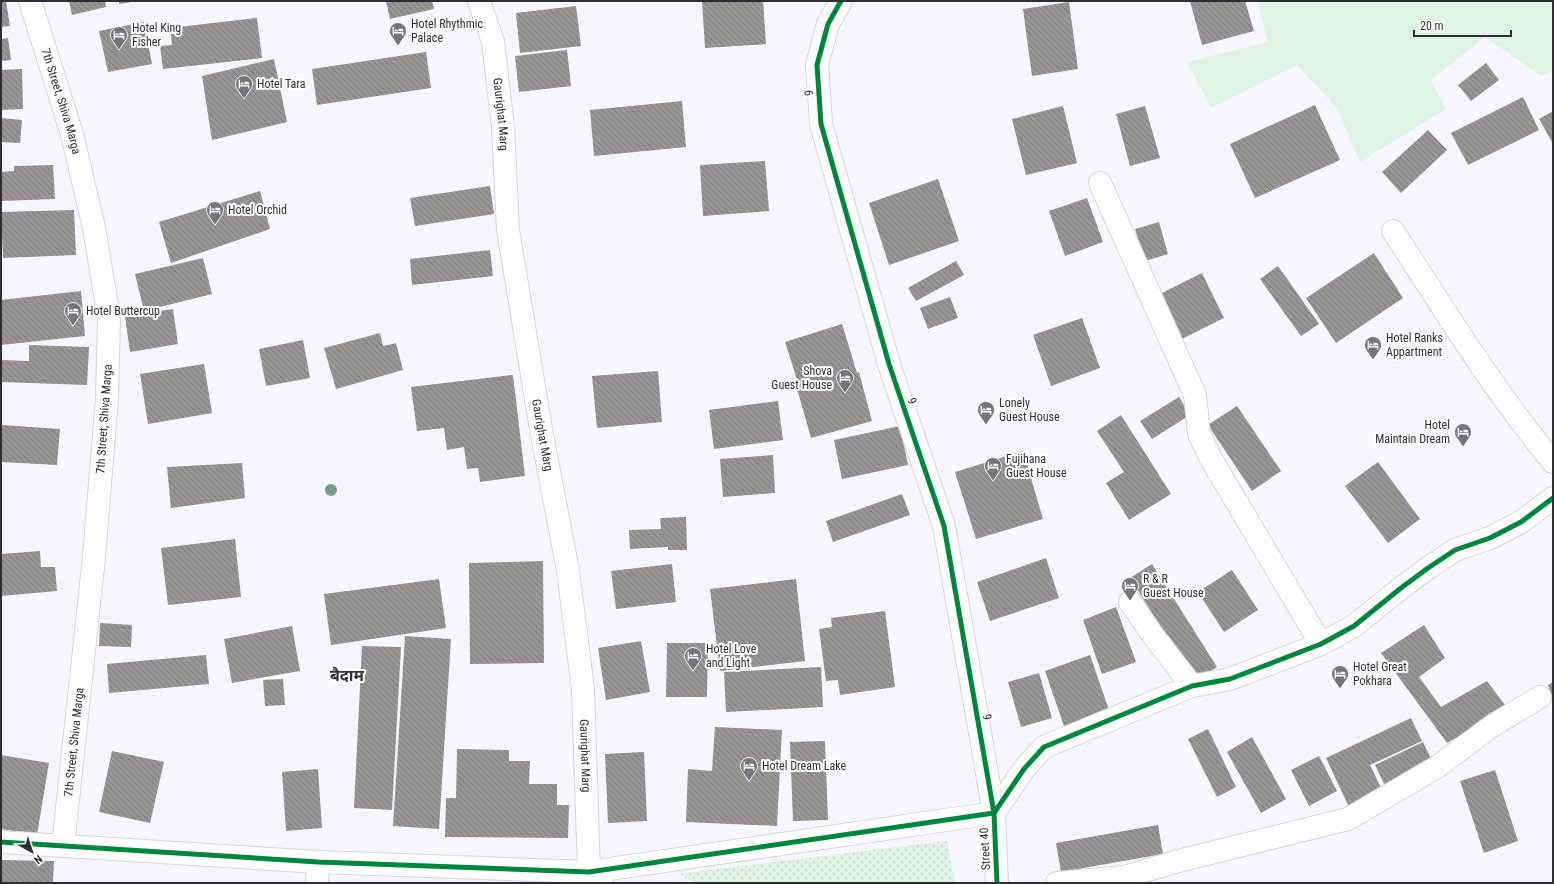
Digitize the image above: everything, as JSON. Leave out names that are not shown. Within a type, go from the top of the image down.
[{"type":"street","name":"7th Street, Shiva Marga","points":[[30,1],[72,134],[94,228],[109,318],[107,398],[94,557],[63,846]]},
{"type":"street","name":"Gaurighat Marg","points":[[479,1],[493,42],[503,127],[508,230],[541,429],[568,571],[583,689],[589,872]]},
{"type":"street","name":"9","points":[[841,1],[828,24],[817,65],[821,124],[889,364],[944,526],[994,813]]},
{"type":"street","points":[[1100,183],[1195,395],[1199,434],[1211,459],[1321,644]]},
{"type":"street","points":[[1393,232],[1490,379],[1553,462]]},
{"type":"street","points":[[1,842],[63,846],[318,873],[589,872],[994,813],[1024,769],[1044,747],[1192,686],[1230,679],[1321,644],[1354,626],[1401,588],[1455,550],[1490,538],[1520,522],[1553,498]]},
{"type":"street","points":[[1130,602],[1152,634],[1192,686]]},
{"type":"street","points":[[1057,883],[1124,877],[1182,860],[1348,819],[1437,767],[1492,726],[1540,697]]},
{"type":"street","name":"Street 40","points":[[994,813],[997,883]]},
{"type":"street","points":[[589,872],[614,883]]},
{"type":"green space","points":[[1257,1],[1553,1],[1553,71],[1541,76],[1485,37],[1431,80],[1446,109],[1360,162],[1337,108],[1297,65],[1211,108],[1187,62],[1268,42]]},
{"type":"green space","points":[[947,841],[955,883],[696,883],[677,874]]},
{"type":"building","points":[[1,1],[6,1],[10,26],[1,27]]},
{"type":"building","points":[[69,1],[105,1],[106,7],[72,15]]},
{"type":"building","points":[[119,1],[131,1],[131,2],[119,4]]},
{"type":"building","points":[[386,1],[432,1],[434,9],[390,19]]},
{"type":"building","points":[[702,1],[763,1],[766,44],[705,48]]},
{"type":"building","points":[[1190,1],[1245,1],[1254,31],[1202,45]]},
{"type":"building","points":[[1069,2],[1078,69],[1032,76],[1023,9]]},
{"type":"building","points":[[576,6],[581,46],[520,53],[516,13]]},
{"type":"building","points":[[257,18],[262,58],[163,69],[160,46],[172,45],[170,28]]},
{"type":"building","points":[[144,22],[152,64],[108,72],[99,31]]},
{"type":"building","points":[[8,38],[11,60],[1,61],[1,39]]},
{"type":"building","points":[[567,50],[571,86],[519,92],[515,56]]},
{"type":"building","points":[[426,52],[431,88],[317,105],[312,69]]},
{"type":"building","name":"Hotel Tara","points":[[274,59],[287,122],[212,140],[202,76]]},
{"type":"building","points":[[1486,63],[1499,80],[1471,101],[1458,85]]},
{"type":"building","points":[[22,69],[23,109],[1,110],[1,70]]},
{"type":"building","points":[[1523,97],[1539,130],[1468,165],[1451,133]]},
{"type":"building","points":[[682,101],[686,147],[594,156],[590,110]]},
{"type":"building","points":[[1315,105],[1340,160],[1255,198],[1230,144]]},
{"type":"building","points":[[1063,106],[1077,163],[1026,175],[1012,119]]},
{"type":"building","points":[[1145,106],[1160,158],[1130,166],[1116,114]]},
{"type":"building","points":[[1553,111],[1553,144],[1539,119]]},
{"type":"building","points":[[1,118],[22,120],[20,143],[1,142]]},
{"type":"building","points":[[1428,130],[1447,150],[1401,193],[1382,172]]},
{"type":"building","points":[[765,161],[769,211],[703,216],[700,165]]},
{"type":"building","points":[[53,165],[55,199],[1,201],[1,172],[14,171],[14,166]]},
{"type":"building","points":[[938,179],[959,241],[889,265],[869,203]]},
{"type":"building","points":[[490,186],[494,214],[415,226],[410,198]]},
{"type":"building","name":"Hotel Orchid","points":[[260,191],[270,229],[171,263],[159,222]]},
{"type":"building","points":[[1087,198],[1103,242],[1065,256],[1049,211]]},
{"type":"building","points":[[74,210],[76,255],[3,258],[1,212]]},
{"type":"building","points":[[1159,222],[1168,254],[1145,261],[1135,229]]},
{"type":"building","points":[[490,250],[493,276],[412,285],[410,259]]},
{"type":"building","points":[[1374,253],[1403,298],[1336,343],[1306,298]]},
{"type":"building","points":[[203,258],[212,294],[144,311],[135,274]]},
{"type":"building","points":[[956,261],[964,275],[916,301],[908,288]]},
{"type":"building","points":[[1278,266],[1319,324],[1301,336],[1260,279]]},
{"type":"building","points":[[1202,273],[1224,318],[1180,340],[1158,295]]},
{"type":"building","points":[[81,291],[85,336],[1,345],[1,300]]},
{"type":"building","points":[[950,297],[958,318],[928,329],[920,308]]},
{"type":"building","points":[[173,309],[178,344],[130,352],[125,316]]},
{"type":"building","points":[[1082,318],[1100,368],[1051,386],[1033,335]]},
{"type":"building","points":[[842,324],[857,373],[859,372],[872,421],[811,438],[797,389],[800,389],[785,342]]},
{"type":"building","points":[[380,333],[383,346],[396,343],[403,370],[336,389],[324,348]]},
{"type":"building","points":[[303,340],[310,378],[266,386],[259,349]]},
{"type":"building","points":[[29,345],[89,347],[87,385],[1,382],[1,360],[29,361]]},
{"type":"building","points":[[204,364],[212,413],[148,424],[140,374]]},
{"type":"building","points":[[658,371],[662,422],[597,428],[592,376]]},
{"type":"building","points":[[513,375],[525,476],[480,482],[478,468],[467,469],[464,447],[447,450],[444,428],[417,431],[411,387]]},
{"type":"building","points":[[1179,397],[1190,415],[1152,439],[1140,421]]},
{"type":"building","points":[[778,401],[783,440],[714,449],[709,410]]},
{"type":"building","points":[[1237,406],[1281,471],[1252,491],[1208,425]]},
{"type":"building","points":[[1121,415],[1171,494],[1129,520],[1106,483],[1124,472],[1097,431]]},
{"type":"building","points":[[2,425],[60,429],[57,465],[1,462]]},
{"type":"building","points":[[900,426],[908,465],[842,479],[834,440]]},
{"type":"building","points":[[1023,451],[1043,519],[976,539],[955,472]]},
{"type":"building","points":[[773,455],[775,493],[723,497],[720,459]]},
{"type":"building","points":[[1378,462],[1420,519],[1388,543],[1345,486]]},
{"type":"building","points":[[242,463],[245,498],[171,508],[167,467]]},
{"type":"building","points":[[902,494],[910,515],[833,542],[826,521]]},
{"type":"building","points":[[686,517],[687,550],[668,550],[668,547],[630,549],[629,530],[661,529],[660,518]]},
{"type":"building","points":[[235,539],[241,597],[168,605],[161,548]]},
{"type":"building","points":[[40,551],[41,567],[55,567],[57,591],[1,596],[1,554]]},
{"type":"building","points":[[1046,558],[1059,598],[990,621],[977,582]]},
{"type":"building","points":[[543,561],[544,663],[470,664],[469,563]]},
{"type":"building","points":[[672,564],[676,602],[616,609],[611,571]]},
{"type":"building","points":[[1152,564],[1217,667],[1195,681],[1130,578]]},
{"type":"building","points":[[1232,570],[1258,610],[1224,632],[1198,592]]},
{"type":"building","points":[[439,579],[446,628],[331,645],[324,594]]},
{"type":"building","points":[[796,579],[805,661],[720,671],[710,589]]},
{"type":"building","points":[[1116,607],[1136,662],[1102,674],[1083,620]]},
{"type":"building","points":[[885,611],[895,687],[840,695],[838,680],[826,681],[819,629],[832,627],[831,618]]},
{"type":"building","points":[[100,623],[132,625],[131,647],[99,646]]},
{"type":"building","points":[[1424,625],[1445,658],[1419,677],[1441,707],[1487,681],[1508,709],[1447,743],[1381,653]]},
{"type":"building","points":[[292,626],[300,671],[232,683],[224,639]]},
{"type":"building","points":[[405,636],[451,639],[439,829],[393,826]]},
{"type":"building","points":[[641,641],[650,692],[606,700],[598,648]]},
{"type":"building","points":[[667,643],[708,643],[707,697],[666,697]]},
{"type":"building","points":[[362,646],[401,647],[392,810],[354,808]]},
{"type":"building","points":[[206,655],[209,684],[109,693],[107,664]]},
{"type":"building","points":[[1090,655],[1110,713],[1065,729],[1045,671]]},
{"type":"building","points":[[821,667],[823,707],[726,712],[724,672]]},
{"type":"building","points":[[1039,673],[1052,718],[1021,727],[1008,682]]},
{"type":"building","points":[[283,679],[285,705],[265,706],[263,680]]},
{"type":"building","points":[[1553,682],[1553,699],[1548,685]]},
{"type":"building","points":[[1411,718],[1422,741],[1370,765],[1382,790],[1349,807],[1326,758]]},
{"type":"building","points":[[715,727],[782,730],[777,826],[686,822],[688,769],[712,771]]},
{"type":"building","points":[[1208,729],[1236,787],[1217,797],[1188,739]]},
{"type":"building","points":[[1252,737],[1286,799],[1261,813],[1227,752]]},
{"type":"building","points":[[825,741],[828,820],[793,821],[790,742]]},
{"type":"building","points":[[1423,742],[1434,765],[1386,788],[1375,765]]},
{"type":"building","points":[[457,749],[509,750],[509,761],[530,761],[529,784],[557,784],[557,805],[569,805],[568,838],[445,837],[446,798],[456,798]]},
{"type":"building","points":[[112,751],[164,762],[150,823],[99,812]]},
{"type":"building","points":[[644,752],[647,821],[608,823],[605,754]]},
{"type":"building","points":[[1,755],[49,763],[37,835],[1,829]]},
{"type":"building","points":[[1319,756],[1337,791],[1309,806],[1291,770]]},
{"type":"building","points":[[318,769],[322,828],[286,831],[282,772]]},
{"type":"building","points":[[1495,770],[1518,841],[1484,853],[1460,781]]},
{"type":"building","points":[[1158,825],[1163,854],[1061,872],[1056,843]]},
{"type":"building","points":[[1,860],[54,861],[53,883],[1,882]]},
{"type":"cycle path","points":[[841,1],[828,24],[817,65],[821,124],[889,364],[944,526],[994,813],[997,883]]},
{"type":"cycle path","points":[[1,842],[318,862],[589,872],[994,813],[1024,769],[1044,747],[1192,686],[1230,679],[1321,644],[1354,626],[1401,588],[1455,550],[1490,538],[1521,522],[1553,498]]},
{"type":"place","name":"Hotel Rhythmic Palace","points":[[398,46]]},
{"type":"place","name":"Hotel King Fisher","points":[[119,50]]},
{"type":"place","name":"Hotel Tara","points":[[244,99]]},
{"type":"place","name":"Hotel Orchid","points":[[215,225]]},
{"type":"place","name":"Hotel Buttercup","points":[[73,326]]},
{"type":"place","name":"Hotel Ranks Appartment","points":[[1373,360]]},
{"type":"place","name":"Shova Guest House","points":[[845,393]]},
{"type":"place","name":"Lonely Guest House","points":[[986,425]]},
{"type":"place","name":"Hotel Maintain Dream","points":[[1463,447]]},
{"type":"place","name":"Fujihana Guest House","points":[[993,481]]},
{"type":"place","name":"R & R Guest House","points":[[1130,601]]},
{"type":"place","name":"Hotel Love and Light","points":[[693,671]]},
{"type":"place","name":"Hotel Great Pokhara","points":[[1340,689]]},
{"type":"place","name":"Hotel Dream Lake","points":[[749,781]]},
{"type":"district","name":"बैदाम","points":[[347,675]]}]
